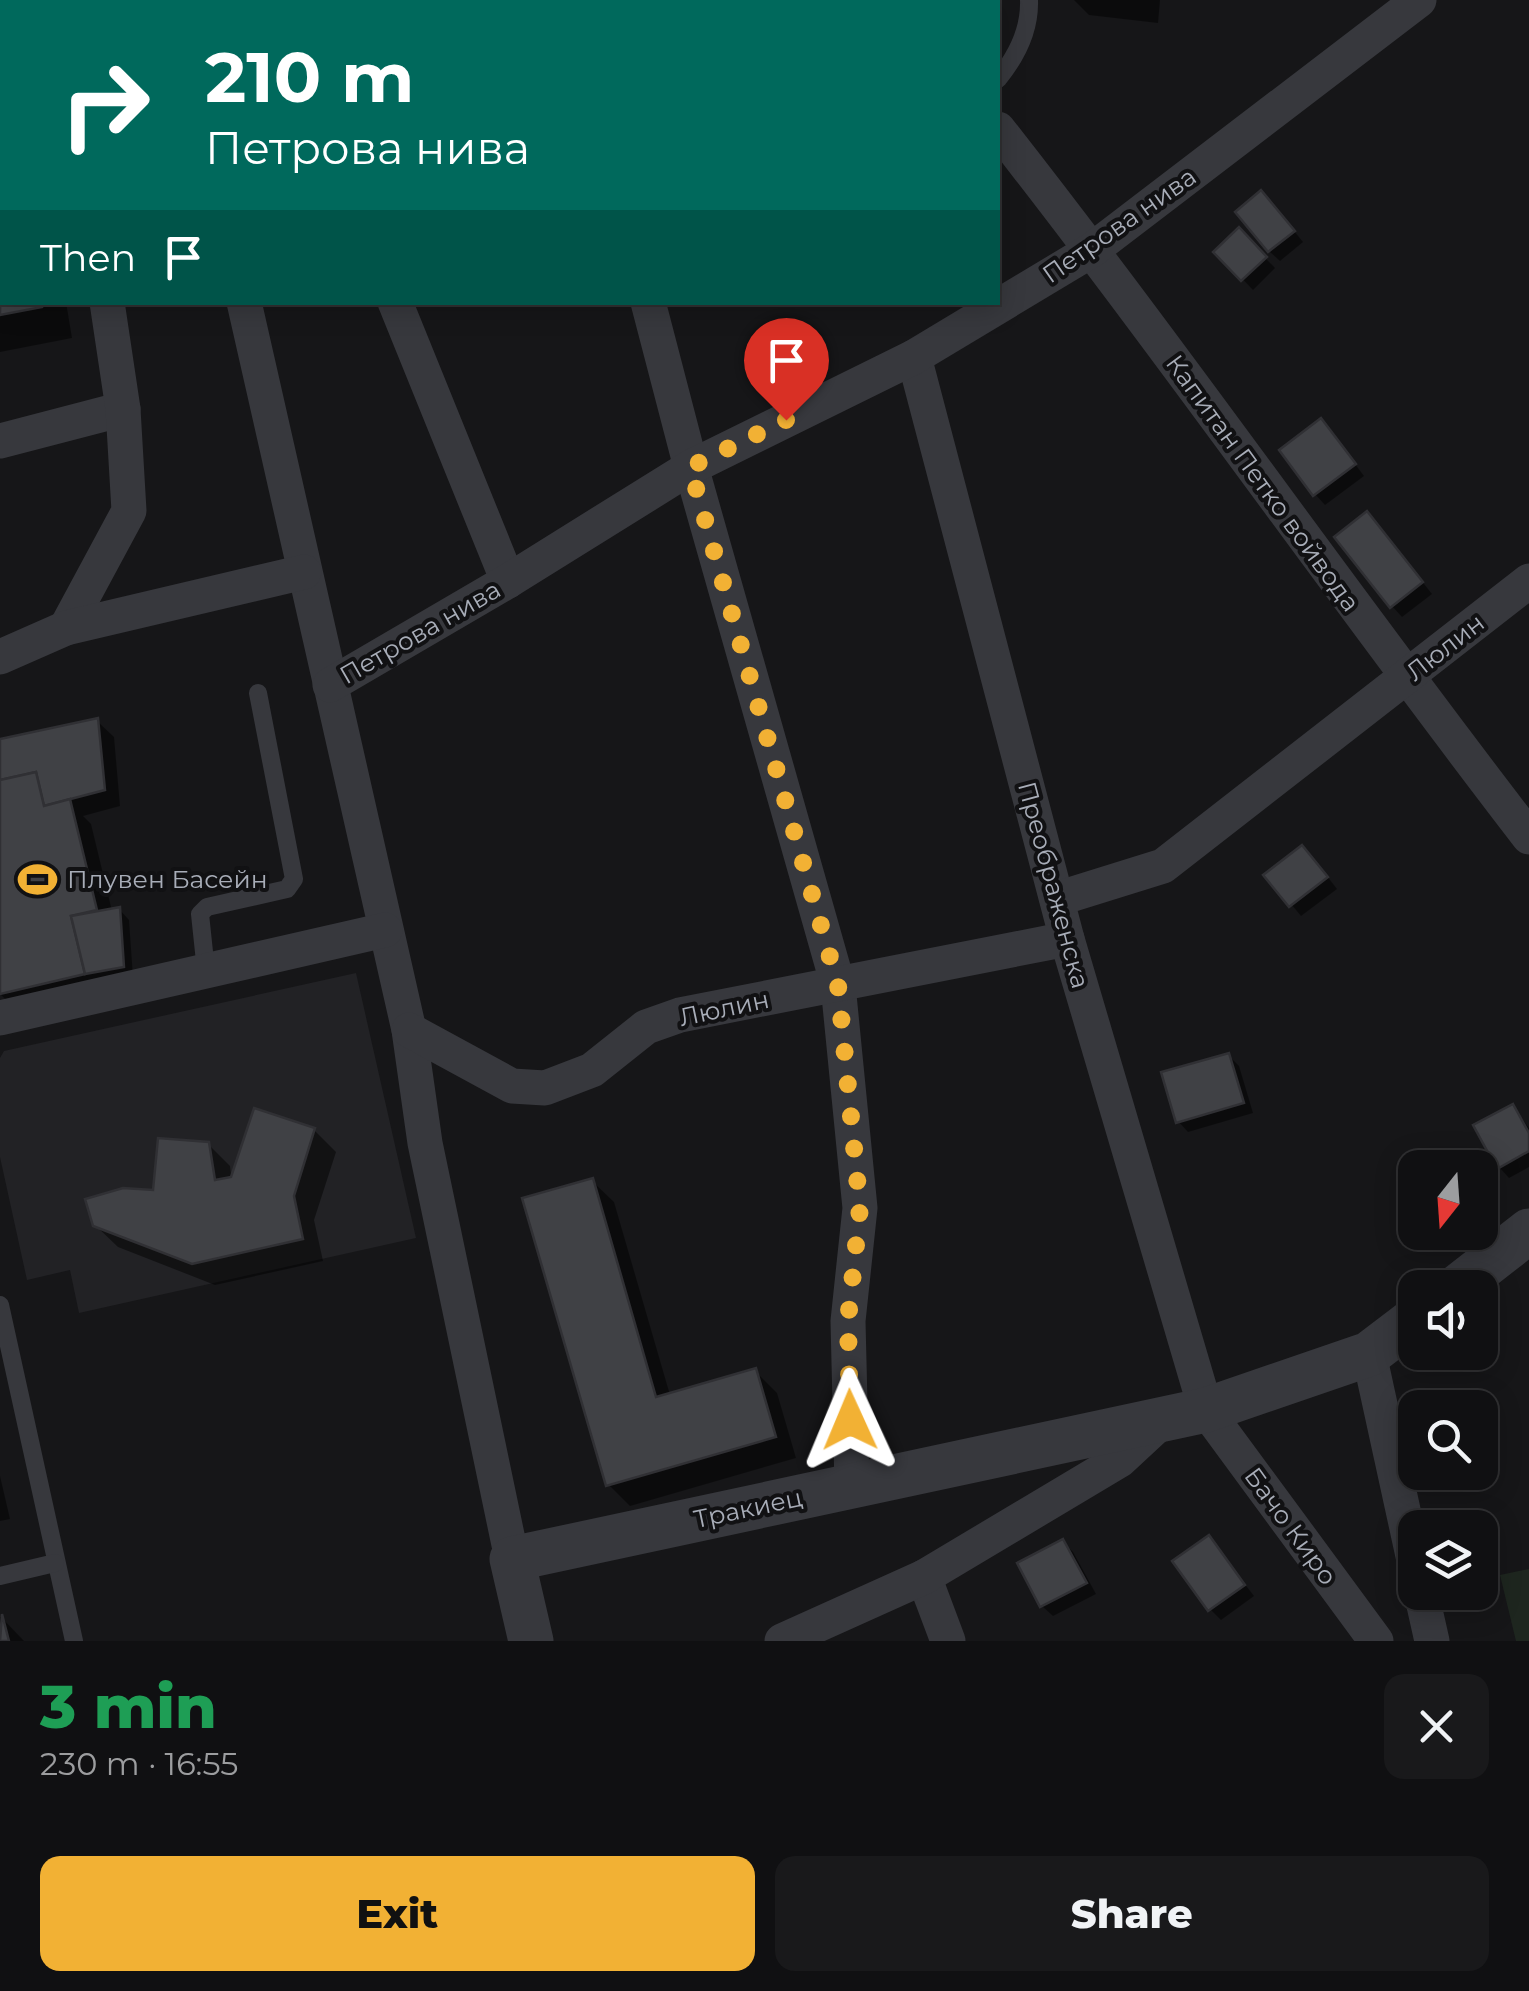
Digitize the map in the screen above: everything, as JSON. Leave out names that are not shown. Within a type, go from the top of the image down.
[{"type":"street","name":"Петрова нива","points":[[330,685],[508,581],[690,467],[914,357],[1092,250],[1419,0]]},
{"type":"street","name":"Капитан Петко войвода","points":[[1000,132],[1092,250],[1406,678],[1529,837]]},
{"type":"street","points":[[66,628],[129,511],[123,409],[108,305]]},
{"type":"street","points":[[245,305],[409,1030],[425,1143],[531,1641]]},
{"type":"street","points":[[396,305],[508,581]]},
{"type":"street","points":[[649,305],[690,467],[838,985],[860,1208],[848,1320],[852,1486]]},
{"type":"street","name":"Преображенска","points":[[914,357],[1067,939],[1206,1410]]},
{"type":"street","points":[[0,441],[123,409]]},
{"type":"street","points":[[0,658],[66,628],[304,572]]},
{"type":"street","name":"Люлин","points":[[1057,899],[1163,866],[1529,581]]},
{"type":"street","points":[[0,1018],[385,930]]},
{"type":"street","name":"Люлин","points":[[409,1030],[512,1086],[545,1088],[592,1070],[646,1027],[680,1015],[1067,939]]},
{"type":"street","points":[[1479,1270],[1529,1232]]},
{"type":"street","name":"Тракиец","points":[[512,1558],[1206,1410],[1369,1354],[1398,1332]]},
{"type":"street","points":[[1369,1354],[1403,1510]]},
{"type":"street","name":"Бачо Киро","points":[[1206,1410],[1376,1641]]},
{"type":"street","name":"Тракиец","points":[[782,1641],[924,1577],[1120,1460],[1162,1421]]},
{"type":"street","points":[[924,1577],[948,1641]]},
{"type":"street","points":[[1425,1610],[1432,1641]]},
{"type":"lane","points":[[1000,77],[1012,62],[1030,16],[1029,0]]},
{"type":"lane","points":[[206,971],[200,914],[207,907],[287,889],[294,879],[258,692]]},
{"type":"lane","points":[[0,1305],[74,1641]]},
{"type":"lane","points":[[0,1576],[55,1563]]},
{"type":"shaded area","points":[[356,973],[416,1238],[79,1313],[70,1270],[27,1280],[0,1157],[0,1058],[4,1051]]},
{"type":"shaded area","points":[[1529,1569],[1529,1641],[1516,1641],[1500,1575]]},
{"type":"building","points":[[1261,190],[1295,231],[1268,252],[1235,212]]},
{"type":"building","points":[[1239,227],[1267,257],[1241,281],[1213,252]]},
{"type":"building","points":[[0,305],[42,305],[42,307],[0,315]]},
{"type":"building","points":[[1321,418],[1356,464],[1313,496],[1279,450]]},
{"type":"building","points":[[1367,511],[1423,582],[1390,608],[1334,537]]},
{"type":"building","points":[[98,718],[105,790],[44,806],[36,772],[0,780],[0,739]]},
{"type":"building","points":[[36,772],[44,806],[70,799],[97,910],[71,916],[85,974],[0,994],[0,780]]},
{"type":"building","points":[[1302,845],[1328,877],[1289,907],[1263,875]]},
{"type":"building","points":[[120,907],[124,967],[85,974],[71,916]]},
{"type":"building","points":[[1229,1053],[1244,1103],[1176,1123],[1161,1072]]},
{"type":"building","points":[[1513,1104],[1529,1133],[1529,1151],[1498,1168],[1498,1150],[1487,1150],[1473,1125]]},
{"type":"building","points":[[254,1108],[315,1128],[294,1196],[303,1239],[192,1264],[93,1226],[85,1199],[123,1188],[153,1190],[158,1138],[209,1142],[215,1180],[231,1177]]},
{"type":"building","points":[[593,1178],[656,1397],[756,1368],[776,1437],[606,1486],[522,1198]]},
{"type":"building","points":[[1209,1535],[1245,1585],[1208,1611],[1172,1561]]},
{"type":"building","points":[[1063,1539],[1087,1583],[1040,1607],[1017,1563]]},
{"type":"building","points":[[2,1614],[9,1641],[0,1641]]},
{"type":"place","name":"Плувен Басейн","points":[[37,879]]},
{"type":"route","points":[[786,420],[690,467],[838,985],[860,1208],[848,1320],[850,1420]]}]
